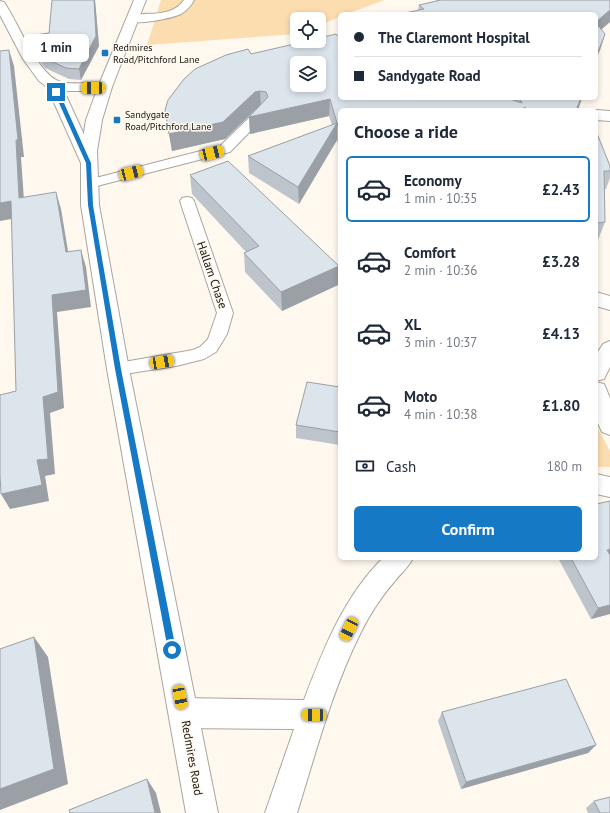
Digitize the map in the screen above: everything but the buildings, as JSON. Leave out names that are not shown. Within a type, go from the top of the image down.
[{"type":"street","points":[[0,5],[7,14],[38,73],[53,84],[81,88],[104,88]]},
{"type":"street","name":"Redmires Road","points":[[136,9],[104,88],[94,120],[89,151],[90,205],[118,369],[202,813]]},
{"type":"street","points":[[53,84],[89,174]]},
{"type":"street","points":[[598,115],[610,116]]},
{"type":"street","points":[[598,300],[610,303]]},
{"type":"street","points":[[598,370],[610,350]]},
{"type":"street","points":[[598,395],[610,426]]},
{"type":"street","points":[[598,484],[610,487]]},
{"type":"street","points":[[281,813],[314,715],[337,653],[361,605],[398,560]]},
{"type":"street","points":[[184,713],[314,715]]},
{"type":"lane","points":[[136,9],[164,15],[177,12],[187,5],[189,0]]},
{"type":"lane","points":[[89,174],[225,149],[261,112]]},
{"type":"lane","name":"Hallam Chase","points":[[118,369],[192,356],[207,350],[221,332],[225,313],[187,201]]},
{"type":"shaded area","points":[[161,0],[384,0],[352,12],[338,12],[338,18],[326,22],[326,12],[290,12],[290,34],[147,45]]},
{"type":"shaded area","points":[[598,429],[610,451],[610,467],[598,467]]},
{"type":"place","name":"Redmires Road/Pitchford Lane","points":[[105,53]]},
{"type":"place","name":"Sandygate Road/Pitchford Lane","points":[[117,120]]},
{"type":"route","points":[[56,92],[89,163],[90,205],[95,235],[118,369],[172,650]]}]
